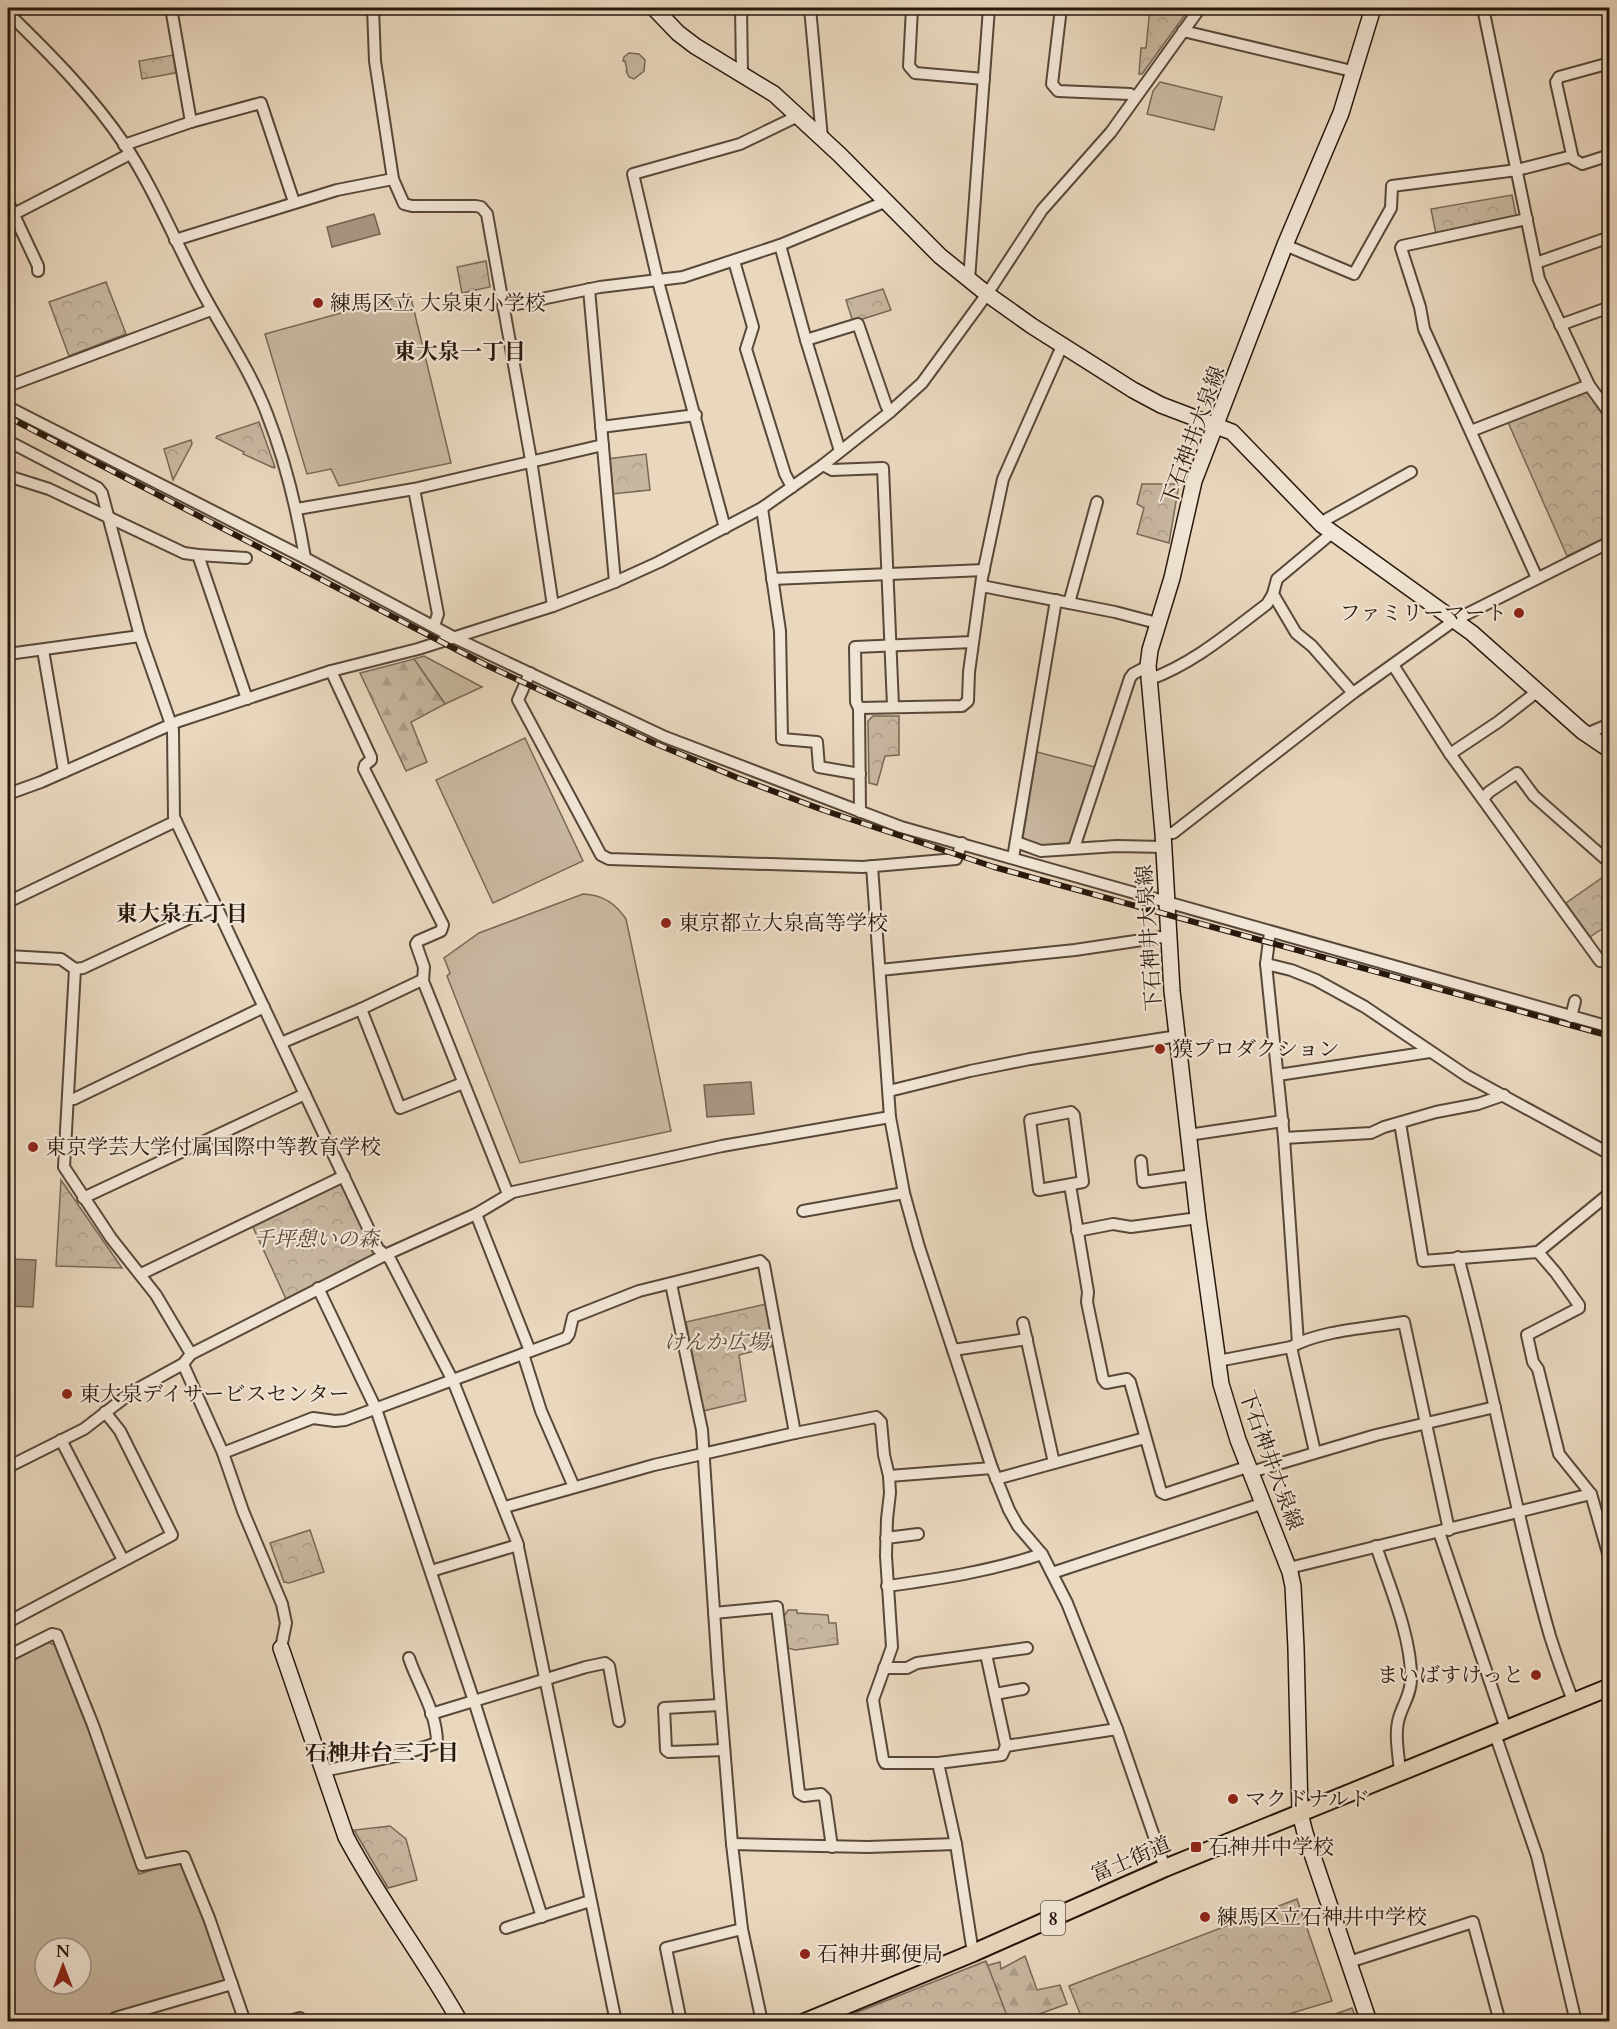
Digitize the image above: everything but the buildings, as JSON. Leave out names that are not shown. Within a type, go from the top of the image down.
[{"type":"main road","points":[[654,8],[678,33],[695,46],[774,94],[887,201],[940,256],[987,294],[1062,346],[1142,395],[1161,405],[1232,432],[1327,529],[1455,620],[1586,734],[1610,750]]},
{"type":"main road","name":"下石神井大泉線","points":[[1369,2022],[1300,1813],[1293,1586],[1228,1411],[1218,1361],[1188,1135],[1148,673],[1157,623],[1172,578],[1194,481],[1286,245],[1341,113],[1373,8]]},
{"type":"main road","points":[[281,1648],[346,1838],[460,2022]]},
{"type":"main road","name":"富士街道","points":[[805,2022],[972,1953],[1165,1868],[1610,1687]]},
{"type":"street","points":[[171,8],[191,122]]},
{"type":"street","points":[[373,8],[375,61],[393,179],[404,204],[408,206],[476,206],[485,210],[531,460],[553,606]]},
{"type":"street","points":[[741,8],[742,74]]},
{"type":"street","points":[[810,8],[822,138]]},
{"type":"street","points":[[912,8],[909,66],[911,70],[915,73],[984,79]]},
{"type":"street","points":[[969,280],[989,8]]},
{"type":"street","points":[[1061,8],[1052,84],[1054,88],[1058,91],[1130,94],[1135,97]]},
{"type":"street","points":[[8,794],[64,772],[171,724],[331,671],[418,649],[553,606],[615,582],[762,508],[823,465],[891,412],[922,382],[987,294],[1042,210],[1111,132],[1200,8]]},
{"type":"street","points":[[1483,8],[1539,279],[1589,385],[1610,414]]},
{"type":"street","points":[[8,13],[69,73],[127,149],[267,413],[297,509],[305,558]]},
{"type":"street","points":[[1183,31],[1352,72]]},
{"type":"street","points":[[1610,63],[1559,77],[1556,82],[1573,159],[1581,164],[1610,155]]},
{"type":"street","points":[[14,214],[127,149],[191,122],[261,103],[294,202]]},
{"type":"street","points":[[725,528],[658,280],[633,174],[740,144],[798,116]]},
{"type":"street","points":[[1286,245],[1354,274],[1391,208],[1392,186],[1517,170],[1572,156]]},
{"type":"street","points":[[175,240],[294,202],[337,190],[393,179]]},
{"type":"street","points":[[503,307],[589,289],[683,277],[780,245],[887,201]]},
{"type":"street","points":[[8,202],[38,266],[38,271]]},
{"type":"street","points":[[1527,219],[1401,248],[1420,308],[1424,329],[1537,578]]},
{"type":"street","points":[[1536,263],[1610,237]]},
{"type":"street","points":[[780,245],[840,451]]},
{"type":"street","points":[[734,261],[753,327],[746,349],[785,474],[792,487]]},
{"type":"street","points":[[589,289],[615,582]]},
{"type":"street","points":[[1560,325],[1610,307]]},
{"type":"street","points":[[8,386],[212,310]]},
{"type":"street","points":[[806,340],[858,324],[886,405],[891,412]]},
{"type":"street","points":[[859,708],[962,706],[968,701],[969,672],[984,570],[1003,479],[1062,346]]},
{"type":"street","points":[[1471,431],[1589,385]]},
{"type":"street","points":[[8,407],[305,558],[453,637],[664,737],[901,827],[1610,1027]]},
{"type":"street","points":[[601,427],[696,416]]},
{"type":"street","points":[[8,441],[100,489],[140,636],[171,724],[174,817],[378,1249],[390,1259],[453,1381],[505,1507],[518,1545],[616,2022]]},
{"type":"street","points":[[297,509],[414,489],[603,445]]},
{"type":"street","points":[[823,465],[831,470],[883,468],[893,706]]},
{"type":"street","points":[[1074,848],[1130,678],[1136,672],[1171,672],[1206,650],[1267,604],[1273,594],[1277,579],[1327,529],[1327,519],[1411,472]]},
{"type":"street","points":[[8,476],[49,489],[184,553],[246,558]]},
{"type":"street","points":[[414,489],[438,614],[434,626]]},
{"type":"street","points":[[1069,603],[1097,502]]},
{"type":"street","points":[[762,508],[782,654],[782,740],[817,742],[819,767],[860,774]]},
{"type":"street","points":[[1016,842],[1041,851],[1118,846],[1163,840],[1353,693],[1455,620],[1610,542]]},
{"type":"street","points":[[198,555],[248,699]]},
{"type":"street","points":[[772,579],[984,570]]},
{"type":"street","points":[[982,586],[1157,623]]},
{"type":"street","points":[[1273,594],[1296,633],[1312,646],[1353,693]]},
{"type":"street","points":[[1013,858],[1056,600]]},
{"type":"street","points":[[8,654],[140,636]]},
{"type":"street","points":[[860,812],[859,708],[856,702],[855,647],[973,642]]},
{"type":"street","points":[[43,650],[64,772]]},
{"type":"street","points":[[1393,665],[1450,754],[1600,961],[1610,956]]},
{"type":"street","points":[[331,671],[371,757],[364,769],[443,926],[441,931],[416,944],[424,967],[423,981],[508,1194]]},
{"type":"street","points":[[530,673],[518,700],[601,855],[609,860],[872,866],[956,860],[962,843]]},
{"type":"street","points":[[1450,754],[1498,722],[1538,690]]},
{"type":"street","points":[[1586,734],[1610,724]]},
{"type":"street","points":[[1483,799],[1489,792],[1517,773],[1534,796],[1610,863]]},
{"type":"street","points":[[8,902],[176,822]]},
{"type":"street","points":[[872,866],[891,1117],[904,1193],[918,1247],[996,1479],[1018,1526],[1042,1554],[1067,1603],[1117,1729],[1165,1868]]},
{"type":"street","points":[[75,969],[86,967],[216,906]]},
{"type":"street","points":[[1270,932],[1266,964],[1283,1121],[1294,1345],[1315,1452]]},
{"type":"street","points":[[880,970],[1064,951],[1169,936]]},
{"type":"street","points":[[8,956],[64,959],[75,969]]},
{"type":"street","points":[[1266,964],[1291,970],[1316,980],[1365,1007],[1467,1076],[1610,1154]]},
{"type":"street","points":[[75,969],[64,1167],[111,1238],[156,1294],[190,1354]]},
{"type":"street","points":[[281,1043],[423,981]]},
{"type":"street","points":[[1571,1017],[1575,1001]]},
{"type":"street","points":[[68,1099],[74,1099],[264,1008]]},
{"type":"street","points":[[361,1009],[400,1108],[463,1083]]},
{"type":"street","points":[[889,1091],[1020,1061],[1178,1036]]},
{"type":"street","points":[[1278,1075],[1430,1052]]},
{"type":"street","points":[[83,1198],[305,1094]]},
{"type":"street","points":[[1284,1138],[1371,1133],[1436,1112],[1478,1104],[1504,1095]]},
{"type":"street","points":[[1073,1113],[1083,1179],[1081,1183],[1070,1185],[1039,1190],[1029,1123],[1032,1119],[1073,1113]]},
{"type":"street","points":[[8,1467],[84,1429],[132,1392],[183,1364],[190,1354],[385,1255],[476,1214],[508,1194],[722,1146],[891,1117]]},
{"type":"street","points":[[1188,1135],[1283,1121]]},
{"type":"street","points":[[1400,1123],[1423,1261],[1538,1252],[1610,1193]]},
{"type":"street","points":[[1141,1161],[1143,1182],[1193,1175]]},
{"type":"street","points":[[141,1274],[344,1176]]},
{"type":"street","points":[[1070,1185],[1088,1292],[1087,1302],[1103,1379],[1106,1383],[1129,1380],[1163,1493],[1495,1407]]},
{"type":"street","points":[[803,1211],[904,1193]]},
{"type":"street","points":[[476,1214],[527,1353],[541,1411],[574,1487]]},
{"type":"street","points":[[1077,1231],[1113,1224],[1131,1227],[1198,1218]]},
{"type":"street","points":[[1538,1252],[1556,1273],[1579,1308],[1527,1335],[1533,1362],[1538,1369],[1559,1454],[1591,1494],[1610,1560]]},
{"type":"street","points":[[1458,1257],[1479,1335],[1550,1637],[1573,1701]]},
{"type":"street","points":[[223,1453],[313,1418],[340,1421],[376,1410],[527,1353],[568,1336],[572,1320],[577,1315],[639,1291],[762,1262],[795,1433]]},
{"type":"street","points":[[671,1284],[702,1430],[720,1705],[732,1844],[742,1929],[762,2022]]},
{"type":"street","points":[[318,1288],[376,1410],[474,1701],[542,1917]]},
{"type":"street","points":[[1218,1361],[1294,1345],[1331,1334],[1404,1322],[1444,1531],[1537,1856],[1576,2022]]},
{"type":"street","points":[[1023,1323],[1054,1463]]},
{"type":"street","points":[[953,1350],[1027,1339]]},
{"type":"street","points":[[183,1364],[223,1453],[243,1511],[286,1616],[281,1648]]},
{"type":"street","points":[[8,1621],[172,1534],[120,1431],[105,1412]]},
{"type":"street","points":[[505,1507],[704,1453],[876,1417],[880,1422],[884,1455],[890,1476],[886,1538],[892,1647],[873,1700],[883,1759],[889,1764],[938,1763],[1002,1755],[1006,1746],[986,1654]]},
{"type":"street","points":[[996,1479],[1145,1438]]},
{"type":"street","points":[[61,1440],[123,1560]]},
{"type":"street","points":[[890,1476],[992,1468]]},
{"type":"street","points":[[1288,1568],[1591,1494]]},
{"type":"street","points":[[1052,1573],[1264,1503]]},
{"type":"street","points":[[886,1538],[918,1534]]},
{"type":"street","points":[[431,1571],[518,1545]]},
{"type":"street","points":[[1376,1546],[1400,1620],[1411,1669],[1409,1695],[1397,1726],[1400,1773]]},
{"type":"street","points":[[887,1586],[954,1577],[1003,1567],[1042,1554]]},
{"type":"street","points":[[714,1613],[777,1607],[799,1792],[804,1796],[821,1794],[825,1798],[832,1846]]},
{"type":"street","points":[[8,1656],[52,1634],[57,1635],[93,1725],[142,1865],[184,1857],[209,1918],[245,2022]]},
{"type":"street","points":[[884,1668],[907,1668],[917,1664],[1027,1648]]},
{"type":"street","points":[[323,1771],[397,1756],[437,1743],[422,1686],[415,1676],[409,1658]]},
{"type":"street","points":[[431,1714],[586,1667],[608,1664],[619,1721]]},
{"type":"street","points":[[995,1694],[1023,1689]]},
{"type":"street","points":[[720,1705],[664,1708],[666,1750],[669,1752],[724,1750]]},
{"type":"street","points":[[1006,1746],[1117,1729]]},
{"type":"street","points":[[938,1763],[956,1844],[972,1953]]},
{"type":"street","points":[[732,1844],[868,1847],[956,1844]]},
{"type":"street","points":[[506,1928],[590,1901]]},
{"type":"street","points":[[1349,1962],[1473,1922],[1500,2022]]},
{"type":"street","points":[[681,2022],[666,1948],[742,1929]]},
{"type":"street","points":[[112,2022],[115,2018],[232,1984]]},
{"type":"street","points":[[288,2022],[300,2018],[303,2022]]},
{"type":"green space","points":[[1150,8],[1190,8],[1142,74],[1139,74],[1141,48],[1146,48]]},
{"type":"green space","points":[[629,53],[639,54],[645,60],[644,71],[634,79],[629,77],[625,61],[623,61]]},
{"type":"green space","points":[[173,55],[176,73],[142,79],[139,61]]},
{"type":"green space","points":[[1160,82],[1222,97],[1214,130],[1147,114],[1153,91]]},
{"type":"green space","points":[[1512,195],[1516,215],[1514,217],[1436,234],[1431,209]]},
{"type":"green space","points":[[486,261],[490,287],[462,293],[457,267]]},
{"type":"green space","points":[[106,282],[126,334],[69,356],[49,302]]},
{"type":"green space","points":[[883,289],[891,310],[853,322],[846,300]]},
{"type":"green space","points":[[410,294],[451,463],[339,486],[331,469],[307,474],[265,334]]},
{"type":"green space","points":[[1588,390],[1609,422],[1609,536],[1567,556],[1507,420]]},
{"type":"green space","points":[[259,422],[274,468],[243,454],[244,452],[216,438]]},
{"type":"green space","points":[[191,440],[192,444],[173,480],[164,449]]},
{"type":"green space","points":[[646,454],[650,490],[612,494],[607,459]]},
{"type":"green space","points":[[1142,484],[1179,484],[1169,543],[1137,534],[1144,508],[1137,504]]},
{"type":"green space","points":[[424,656],[482,687],[445,704],[414,659]]},
{"type":"green space","points":[[414,659],[445,704],[411,722],[427,762],[406,771],[360,673]]},
{"type":"green space","points":[[873,716],[899,716],[899,755],[885,756],[877,785],[869,783],[868,721]]},
{"type":"green space","points":[[525,738],[583,861],[493,903],[436,780]]},
{"type":"green space","points":[[1037,752],[1095,767],[1070,843],[1043,846],[1024,840]]},
{"type":"green space","points":[[1609,873],[1609,924],[1590,937],[1566,903]]},
{"type":"green space","points":[[583,894],[597,896],[608,901],[626,919],[671,1131],[520,1163],[447,976],[450,973],[444,958],[479,933]]},
{"type":"green space","points":[[61,1180],[122,1268],[56,1266]]},
{"type":"green space","name":"千坪憩いの森","points":[[339,1183],[344,1185],[376,1255],[286,1299],[252,1225]]},
{"type":"green space","name":"けんか広場","points":[[766,1304],[774,1346],[739,1355],[746,1401],[703,1411],[686,1322]]},
{"type":"green space","points":[[310,1530],[324,1572],[289,1583],[284,1582],[270,1543]]},
{"type":"green space","points":[[788,1610],[797,1610],[797,1613],[828,1615],[829,1623],[836,1623],[838,1644],[795,1650],[788,1648],[784,1616]]},
{"type":"green space","points":[[47,1642],[55,1645],[99,1757],[139,1874],[181,1863],[225,1981],[103,2018],[104,2021],[8,2022],[8,1663]]},
{"type":"green space","points":[[390,1826],[406,1839],[417,1880],[388,1888],[354,1830]]},
{"type":"green space","points":[[1297,1899],[1332,2001],[1266,2021],[1083,2021],[1069,1986]]},
{"type":"green space","points":[[1025,1956],[1037,1990],[1060,1985],[1067,2004],[1020,2021],[999,2022],[975,1969],[1000,1962],[1001,1969]]},
{"type":"green space","points":[[986,1961],[1009,2021],[835,2021]]},
{"type":"green space","points":[[1352,2008],[1357,2021],[1316,2021]]},
{"type":"shaded area","points":[[374,214],[380,234],[332,247],[327,227]]},
{"type":"shaded area","points":[[751,1082],[754,1114],[707,1117],[704,1085]]},
{"type":"shaded area","points":[[8,1259],[36,1260],[33,1307],[8,1306]]},
{"type":"railway","points":[[8,417],[486,665],[654,743],[738,778],[823,810],[994,867],[1610,1036]]},
{"type":"place","name":"練馬区立 大泉東小学校","points":[[318,303]]},
{"type":"place","name":"ファミリーマート","points":[[1519,613]]},
{"type":"place","name":"東京都立大泉高等学校","points":[[666,923]]},
{"type":"place","name":"獏プロダクション","points":[[1160,1049]]},
{"type":"place","name":"東京学芸大学付属国際中等教育学校","points":[[33,1147]]},
{"type":"place","name":"東大泉デイサービスセンター","points":[[67,1394]]},
{"type":"place","name":"まいばすけっと","points":[[1536,1675]]},
{"type":"place","name":"マクドナルド","points":[[1233,1799]]},
{"type":"place","name":"石神井中学校","points":[[1196,1847]]},
{"type":"place","name":"練馬区立石神井中学校","points":[[1205,1917]]},
{"type":"place","name":"石神井郵便局","points":[[805,1954]]},
{"type":"district","name":"東大泉一丁目","points":[[460,351]]},
{"type":"district","name":"東大泉五丁目","points":[[182,913]]},
{"type":"district","name":"石神井台三丁目","points":[[382,1752]]}]
